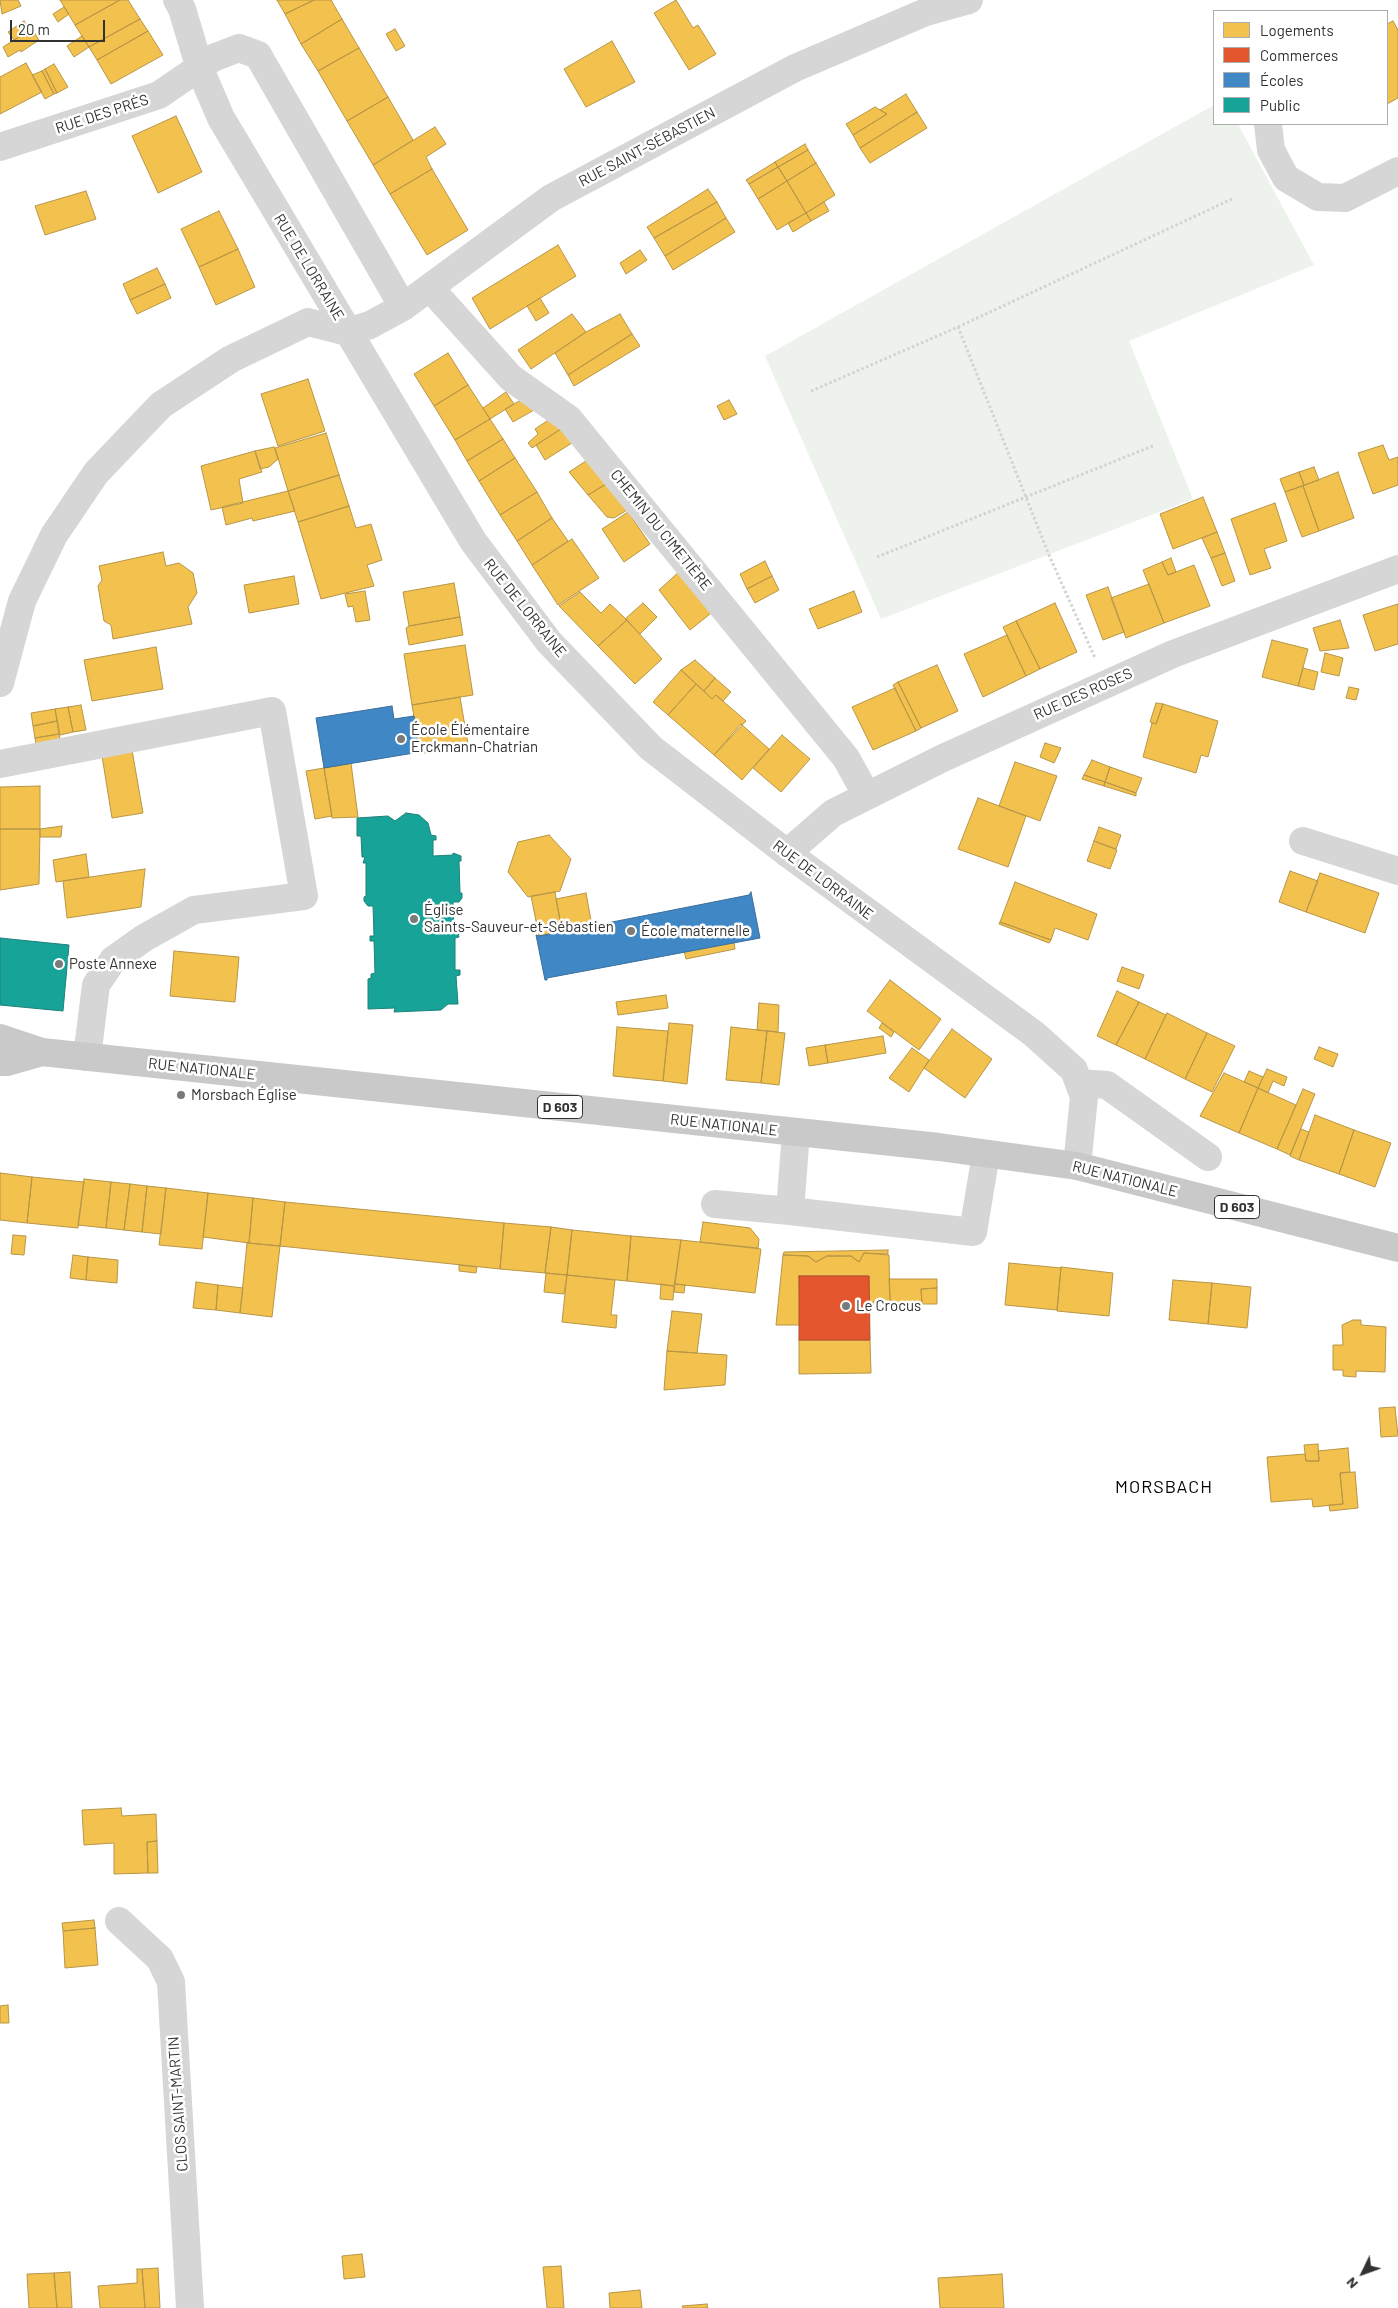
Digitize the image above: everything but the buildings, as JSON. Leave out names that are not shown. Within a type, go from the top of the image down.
[{"type":"main road","name":"RUE NATIONALE","points":[[0,1038],[42,1052],[796,1132],[1077,1166],[1398,1248]]},
{"type":"main road","name":"RUE NATIONALE","points":[[0,1062],[7,1062],[42,1052]]},
{"type":"street","name":"RUE DE LORRAINE","points":[[177,0],[182,9],[200,69],[221,118],[472,541],[549,642],[651,748],[786,853],[1034,1034],[1074,1070],[1084,1097],[1077,1166]]},
{"type":"street","name":"RUE SAINT-SÉBASTIEN","points":[[347,332],[370,326],[403,307],[550,198],[795,68],[926,12],[968,0]]},
{"type":"street","name":"RUE DES PRÉS","points":[[0,147],[159,95],[200,69],[213,58],[239,48],[258,55],[403,307]]},
{"type":"street","points":[[1268,125],[1271,150],[1286,178],[1318,197],[1345,198],[1398,171]]},
{"type":"street","name":"CHEMIN DU CIMETIÈRE","points":[[430,288],[511,378],[569,419],[846,758],[867,796]]},
{"type":"street","points":[[0,683],[22,601],[54,535],[96,473],[161,405],[231,360],[308,322],[347,332]]},
{"type":"street","name":"RUE DES ROSES","points":[[786,853],[833,813],[943,758],[1173,654],[1398,569]]},
{"type":"street","points":[[0,764],[272,711],[304,896],[194,910],[144,938],[114,960],[96,985],[87,1057]]},
{"type":"street","points":[[1303,841],[1398,871]]},
{"type":"street","points":[[1079,1083],[1107,1085],[1208,1156]]},
{"type":"street","points":[[790,1212],[796,1132]]},
{"type":"street","points":[[715,1204],[973,1232],[986,1154]]},
{"type":"street","name":"CLOS SAINT-MARTIN","points":[[118,1921],[160,1959],[171,1982],[190,2308]]},
{"type":"path","points":[[811,391],[958,327],[1232,199]]},
{"type":"path","points":[[958,327],[1025,496],[1106,684]]},
{"type":"path","points":[[877,557],[1155,445]]},
{"type":"shaded area","points":[[1213,106],[1213,125],[1239,125],[1314,265],[1129,341],[1193,499],[881,619],[765,356]]},
{"type":"place","name":"École Élémentaire Erckmann-Chatrian","points":[[401,739]]},
{"type":"place","name":"Église Saints-Sauveur-et-Sébastien","points":[[414,919]]},
{"type":"place","name":"École maternelle","points":[[631,931]]},
{"type":"place","name":"Poste Annexe","points":[[59,964]]},
{"type":"place","name":"Morsbach Église","points":[[181,1095]]},
{"type":"place","name":"Le Crocus","points":[[846,1306]]},
{"type":"district","name":"MORSBACH","points":[[1164,1487]]}]
